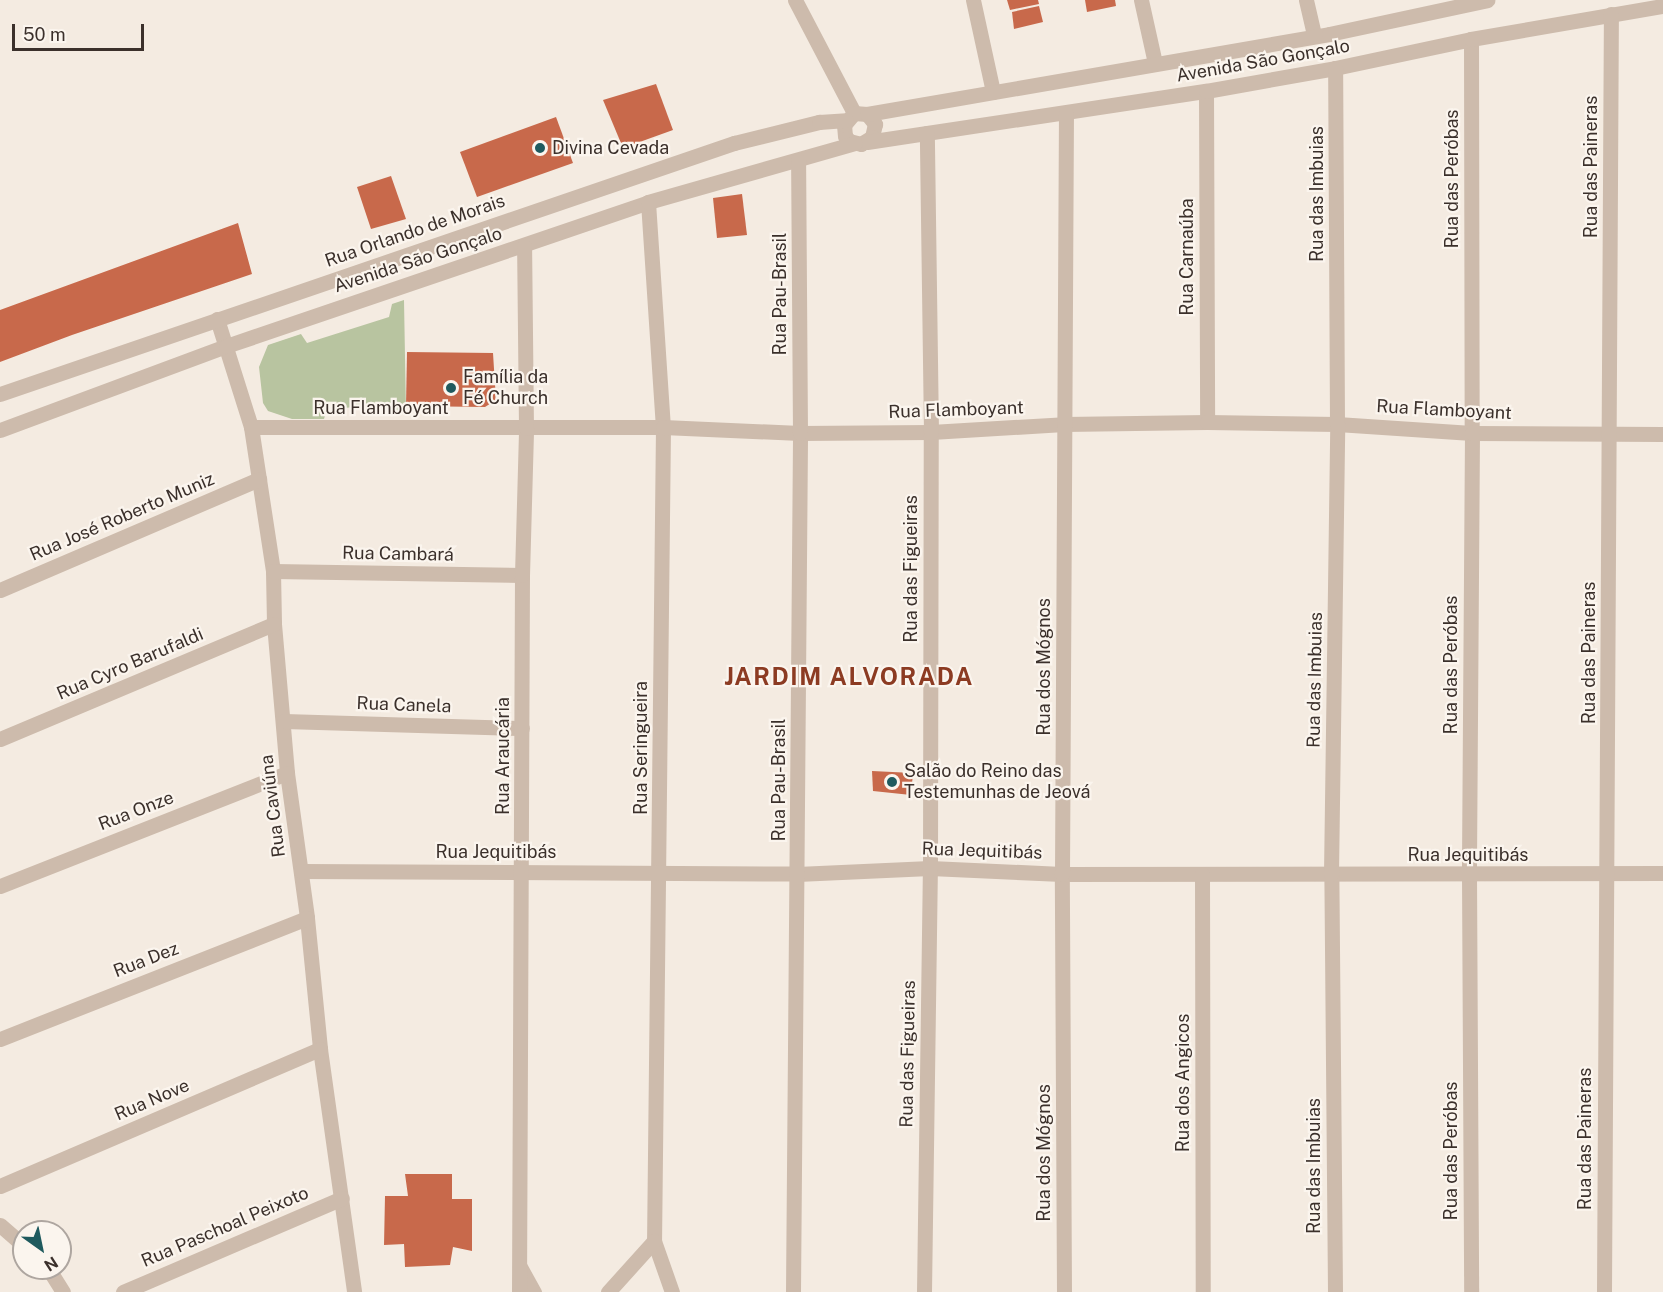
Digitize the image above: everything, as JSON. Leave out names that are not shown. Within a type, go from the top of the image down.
[{"type":"street","points":[[795,0],[855,116],[875,124],[875,131],[861,142],[845,136],[843,125],[855,116]]},
{"type":"street","points":[[973,0],[993,92]]},
{"type":"street","points":[[1141,0],[1155,63]]},
{"type":"street","points":[[1306,0],[1314,36]]},
{"type":"street","name":"Avenida São Gonçalo","points":[[855,116],[1314,36],[1484,0]]},
{"type":"street","name":"Avenida São Gonçalo","points":[[0,430],[226,346],[648,202],[861,142],[1066,114],[1206,91],[1335,69],[1471,39],[1663,6]]},
{"type":"street","name":"Rua das Paineras","points":[[1604,1292],[1611,14]]},
{"type":"street","name":"Rua das Peróbas","points":[[1471,39],[1473,433],[1469,874],[1471,1292]]},
{"type":"street","name":"Rua das Imbuias","points":[[1335,69],[1337,424],[1331,874],[1335,1292]]},
{"type":"street","name":"Rua Carnaúba","points":[[1206,91],[1207,422]]},
{"type":"street","name":"Rua dos Mógnos","points":[[1064,1292],[1062,874],[1066,114]]},
{"type":"street","name":"Rua Orlando de Morais","points":[[0,394],[734,143],[819,122],[855,116]]},
{"type":"street","name":"Rua das Figueiras","points":[[924,1292],[930,868],[931,432],[927,133]]},
{"type":"street","name":"Rua Pau-Brasil","points":[[793,1292],[800,432],[798,160]]},
{"type":"street","name":"Rua Seringueira","points":[[648,202],[663,427],[654,1241],[672,1292]]},
{"type":"street","name":"Rua Araucária","points":[[519,1292],[523,872],[522,575],[526,428],[524,246]]},
{"type":"street","points":[[366,268],[370,296]]},
{"type":"street","name":"Rua Caviúna","points":[[217,319],[251,427],[273,571],[274,624],[287,773],[307,918],[320,1049],[354,1292]]},
{"type":"street","name":"Rua Flamboyant","points":[[251,427],[663,427],[800,432],[931,432],[1064,424],[1207,422],[1337,424],[1473,433],[1663,434]]},
{"type":"street","name":"Rua José Roberto Muniz","points":[[0,590],[259,478]]},
{"type":"street","name":"Rua Cambará","points":[[273,571],[522,575]]},
{"type":"street","name":"Rua Cyro Barufaldi","points":[[0,740],[274,624]]},
{"type":"street","name":"Rua Canela","points":[[284,721],[522,728]]},
{"type":"street","name":"Rua Onze","points":[[0,886],[287,773]]},
{"type":"street","name":"Rua Jequitibás","points":[[301,871],[659,871],[797,874],[930,868],[1062,874],[1607,875],[1663,873]]},
{"type":"street","name":"Rua dos Angicos","points":[[1202,874],[1203,1292]]},
{"type":"street","name":"Rua Dez","points":[[0,1039],[307,918]]},
{"type":"street","name":"Rua Nove","points":[[0,1186],[320,1049]]},
{"type":"street","name":"Rua Paschoal Peixoto","points":[[123,1292],[342,1198]]},
{"type":"street","points":[[0,1225],[12,1236]]},
{"type":"street","points":[[608,1292],[654,1241]]},
{"type":"street","name":"Rua Araucária","points":[[520,1267],[534,1292]]},
{"type":"green space","points":[[404,300],[406,413],[391,414],[388,405],[327,409],[324,419],[292,419],[268,411],[263,403],[259,367],[268,345],[301,334],[307,343],[389,317],[392,304]]},
{"type":"building","points":[[1007,0],[1038,0],[1039,4],[1010,10]]},
{"type":"building","points":[[1085,0],[1115,0],[1116,6],[1087,12]]},
{"type":"building","points":[[1039,6],[1043,22],[1014,29],[1012,12]]},
{"type":"building","points":[[656,84],[673,130],[623,148],[603,100]]},
{"type":"building","points":[[556,117],[573,163],[477,197],[460,152]]},
{"type":"building","points":[[391,176],[406,219],[371,229],[357,187]]},
{"type":"building","points":[[742,194],[747,235],[717,238],[713,198]]},
{"type":"building","points":[[238,223],[252,274],[0,362],[0,310]]},
{"type":"building","name":"Família da Fé Church","points":[[407,352],[493,353],[496,400],[485,407],[406,406]]},
{"type":"building","name":"Salão do Reino das Testemunhas de Jeová","points":[[872,771],[913,773],[911,795],[873,791]]},
{"type":"building","points":[[405,1174],[452,1174],[452,1199],[472,1199],[472,1251],[453,1247],[450,1265],[405,1267],[404,1244],[384,1245],[385,1196],[408,1196]]},
{"type":"place","name":"Divina Cevada","points":[[540,148]]},
{"type":"place","name":"Família da Fé Church","points":[[451,388]]},
{"type":"place","name":"Salão do Reino das Testemunhas de Jeová","points":[[892,782]]},
{"type":"district","name":"JARDIM ALVORADA","points":[[849,677]]}]
